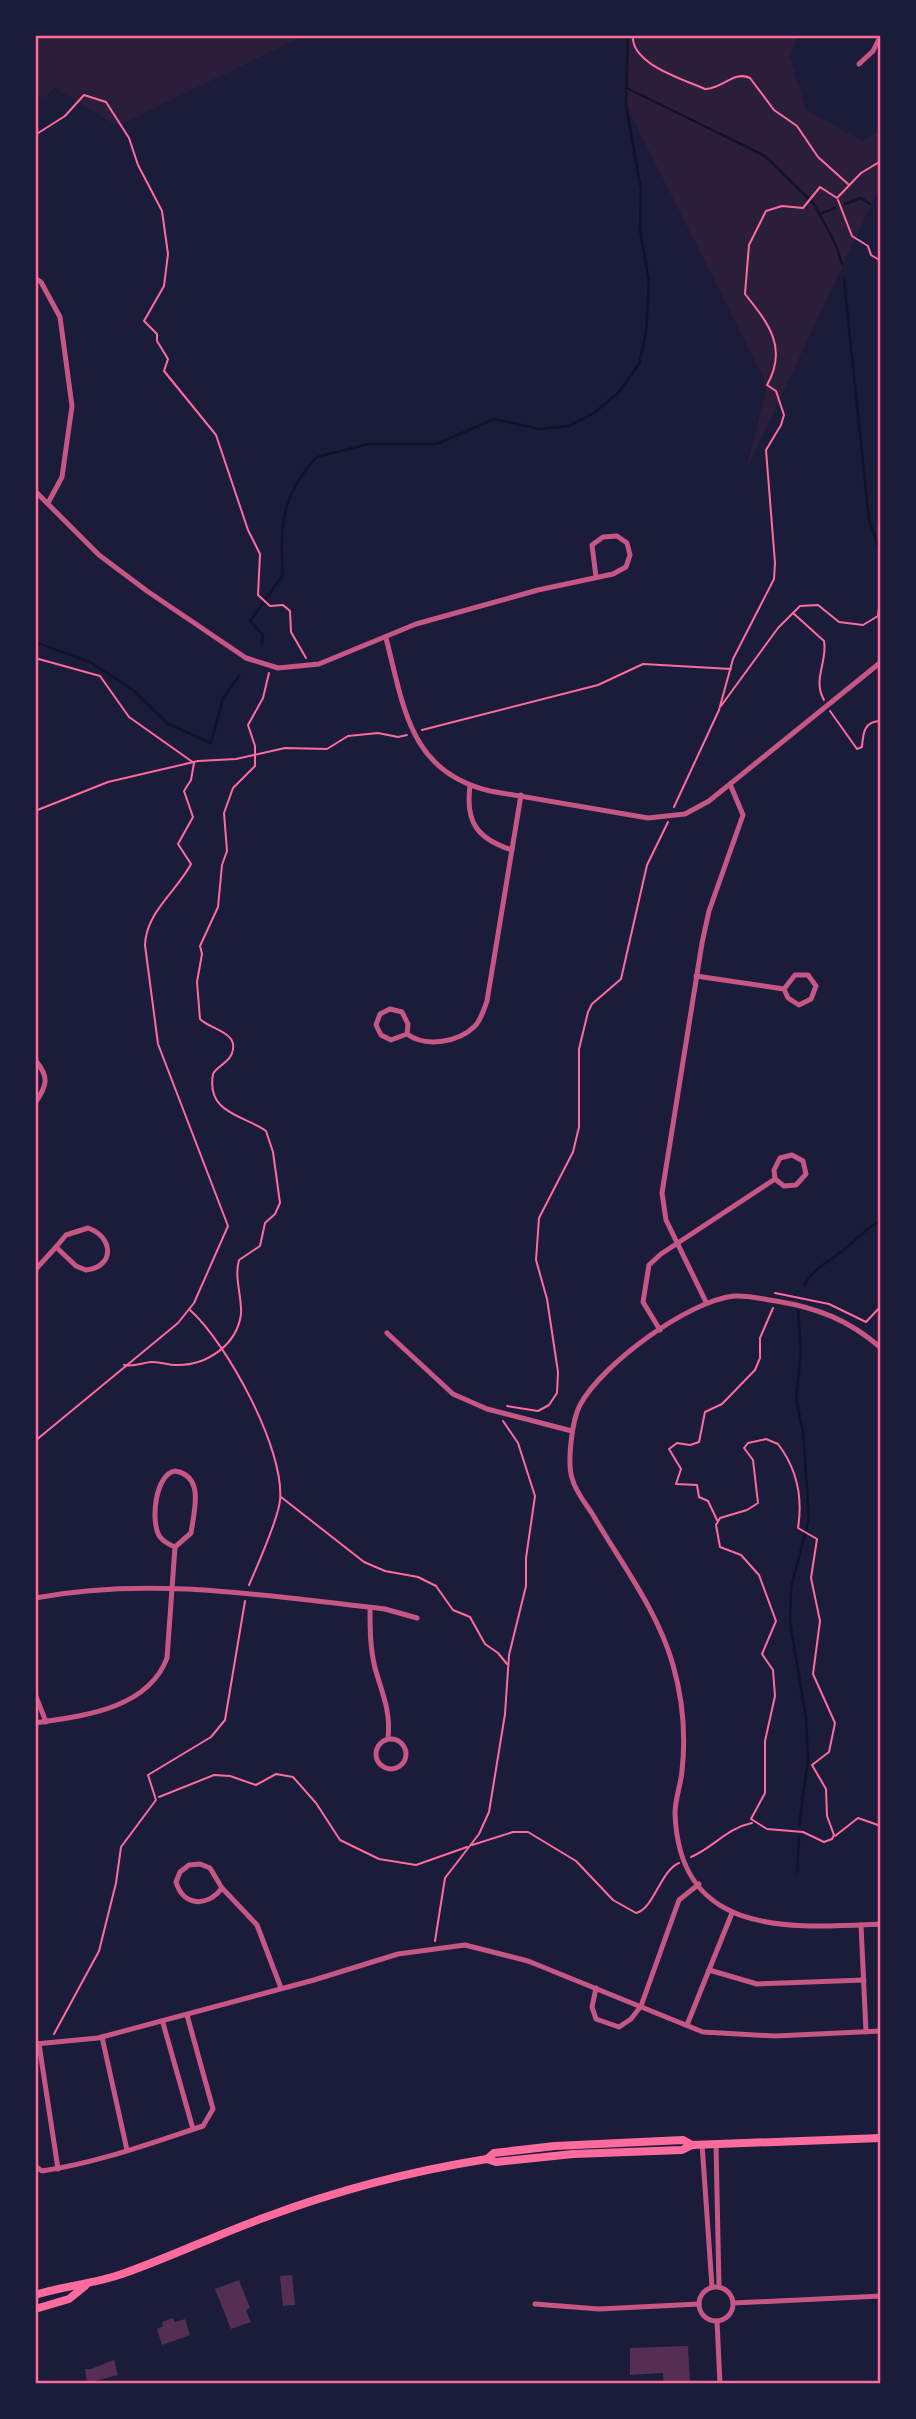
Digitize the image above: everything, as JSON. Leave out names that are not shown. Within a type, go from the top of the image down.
[{"type":"main road","points":[[35,2309],[69,2299],[86,2286],[342,2191],[487,2159],[494,2153],[555,2146],[683,2140],[692,2145],[881,2138]]},
{"type":"main road","points":[[35,2295],[64,2286],[86,2286]]},
{"type":"street","points":[[859,64],[873,51],[881,35]]},
{"type":"street","points":[[35,278],[41,282],[60,317],[72,406],[62,477],[48,503]]},
{"type":"street","points":[[35,491],[99,555],[146,592],[257,663],[278,668],[299,668],[386,638],[416,624],[613,574],[625,567],[630,555],[627,543],[617,536],[603,537],[592,545],[596,578]]},
{"type":"street","points":[[386,638],[414,735],[439,768],[470,786],[657,819],[685,814],[709,801],[881,662]]},
{"type":"street","points":[[706,1302],[666,1220],[662,1193],[696,976],[709,911],[743,815],[730,784]]},
{"type":"street","points":[[470,786],[467,807],[475,827],[489,842],[512,850]]},
{"type":"street","points":[[407,1034],[413,1038],[438,1042],[459,1038],[477,1025],[487,1001],[521,795]]},
{"type":"street","points":[[795,975],[808,975],[817,986],[811,999],[799,1005],[788,998],[784,989],[795,975]]},
{"type":"street","points":[[696,976],[784,989]]},
{"type":"street","points":[[390,1009],[402,1012],[408,1024],[407,1034],[391,1040],[381,1035],[376,1026],[380,1014],[390,1009]]},
{"type":"street","points":[[35,1060],[46,1075],[47,1086],[35,1102]]},
{"type":"street","points":[[792,1155],[803,1161],[806,1174],[796,1185],[784,1186],[775,1179],[774,1170],[780,1158],[792,1155]]},
{"type":"street","points":[[660,1330],[643,1303],[649,1265],[677,1243],[775,1179]]},
{"type":"street","points":[[35,1270],[66,1235],[88,1228],[103,1236],[109,1247],[107,1260],[102,1265],[86,1270],[76,1266],[56,1247]]},
{"type":"street","points":[[881,1348],[859,1329],[817,1309],[754,1296],[706,1302],[660,1330],[608,1370],[580,1405],[572,1431],[571,1477],[667,1641],[681,1691],[684,1731],[682,1771],[675,1811],[683,1857],[699,1884],[709,1898],[732,1913],[782,1927],[881,1924]]},
{"type":"street","points":[[387,1333],[453,1394],[487,1409],[572,1431]]},
{"type":"street","points":[[35,1723],[128,1702],[144,1693],[161,1674],[167,1658],[175,1547],[191,1533],[195,1482],[183,1472],[175,1471],[162,1479],[158,1488],[156,1527],[159,1536],[175,1547]]},
{"type":"street","points":[[35,1598],[93,1588],[172,1586],[370,1608],[418,1618]]},
{"type":"street","points":[[370,1608],[370,1636],[390,1719],[388,1738],[377,1747],[375,1754],[383,1767],[397,1768],[406,1757],[406,1749],[402,1742],[388,1738]]},
{"type":"street","points":[[35,1694],[46,1722]]},
{"type":"street","points":[[222,1888],[206,1902],[195,1903],[185,1899],[176,1882],[180,1872],[189,1865],[200,1864],[210,1868],[222,1888],[257,1925],[281,1988]]},
{"type":"street","points":[[596,1988],[592,2007],[596,2019],[619,2026],[631,2020],[641,2006],[680,1900],[699,1884]]},
{"type":"street","points":[[687,2025],[732,1913]]},
{"type":"street","points":[[862,1925],[866,2032]]},
{"type":"street","points":[[58,2169],[37,2044],[102,2038],[398,1954],[465,1945],[528,1961],[703,2032],[775,2036],[881,2031]]},
{"type":"street","points":[[709,1970],[758,1984],[864,1980]]},
{"type":"street","points":[[35,2166],[42,2171],[58,2169],[203,2126],[213,2109],[187,2015]]},
{"type":"street","points":[[163,2022],[193,2129]]},
{"type":"street","points":[[102,2038],[127,2150]]},
{"type":"street","points":[[702,2144],[715,2287]]},
{"type":"street","points":[[715,2287],[716,2144]]},
{"type":"street","points":[[715,2287],[729,2293],[733,2303],[727,2317],[718,2320],[707,2318],[699,2304],[702,2293],[715,2287]]},
{"type":"street","points":[[733,2303],[881,2296]]},
{"type":"street","points":[[535,2304],[599,2309],[699,2304]]},
{"type":"street","points":[[718,2320],[720,2384]]},
{"type":"path","points":[[633,35],[634,47],[641,58],[705,89],[714,88],[737,76],[750,78],[774,110],[797,126],[818,157],[848,184]]},
{"type":"path","points":[[35,135],[65,116],[83,95],[106,102],[129,138],[138,165],[162,211],[168,254],[164,286],[144,321],[157,334],[157,341],[168,359],[164,371],[216,435],[248,530],[260,554],[258,595],[274,607],[283,605],[290,611],[291,632],[307,661],[303,662]]},
{"type":"path","points":[[837,198],[848,184],[881,161]]},
{"type":"path","points":[[671,814],[719,710],[739,646],[768,593],[775,570],[766,450],[784,415],[776,391],[767,385],[778,361],[777,348],[764,315],[745,294],[749,245],[766,211],[807,206],[820,187],[837,198],[852,236],[868,246],[871,255],[881,261]]},
{"type":"path","points":[[719,710],[792,612],[803,604],[815,604],[839,622],[868,624],[878,616],[881,593]]},
{"type":"path","points":[[792,612],[824,641],[825,651],[818,688],[825,703]]},
{"type":"path","points":[[35,658],[98,675],[129,717],[193,762]]},
{"type":"path","points":[[417,731],[497,713],[598,685],[643,664],[731,668]]},
{"type":"path","points":[[124,1365],[137,1366],[154,1362],[185,1365],[208,1358],[222,1349],[237,1329],[240,1316],[239,1260],[260,1247],[265,1223],[275,1214],[281,1203],[270,1137],[262,1128],[223,1109],[213,1086],[214,1071],[232,1056],[230,1040],[222,1030],[202,1022],[198,1010],[200,943],[218,907],[222,865],[227,853],[224,813],[233,789],[255,766],[248,726],[263,698],[270,671]]},
{"type":"path","points":[[829,709],[857,749],[862,747],[862,736],[867,727],[881,721]]},
{"type":"path","points":[[35,811],[108,782],[202,760],[255,755],[285,748],[314,751],[331,748],[348,736],[408,735]]},
{"type":"path","points":[[35,1441],[171,1329],[190,1309],[229,1226],[158,1044],[145,944],[146,934],[161,905],[191,864],[178,844],[193,817],[184,791],[192,779],[193,762]]},
{"type":"path","points":[[506,1410],[507,1406],[532,1412],[542,1409],[552,1402],[557,1393],[558,1372],[547,1299],[536,1260],[539,1218],[573,1152],[579,1127],[579,1049],[588,1012],[594,1002],[621,979],[647,865],[668,822]]},
{"type":"path","points":[[774,1296],[775,1292],[821,1301],[866,1322],[881,1306]]},
{"type":"path","points":[[753,1822],[751,1816],[762,1804],[765,1793],[765,1741],[775,1696],[773,1670],[762,1654],[776,1621],[759,1575],[741,1555],[718,1545],[718,1521],[708,1501],[699,1497],[697,1485],[676,1484],[681,1469],[669,1449],[674,1444],[693,1445],[699,1442],[705,1412],[722,1404],[755,1370],[760,1358],[760,1338],[773,1305]]},
{"type":"path","points":[[190,1309],[213,1335],[259,1415],[281,1497],[247,1591]]},
{"type":"path","points":[[435,1949],[435,1931],[445,1878],[479,1834],[490,1805],[505,1714],[507,1665],[524,1595],[535,1496],[518,1443],[502,1422],[503,1419]]},
{"type":"path","points":[[718,1521],[758,1503],[753,1460],[744,1446],[749,1442],[769,1440],[781,1447],[796,1478],[801,1509],[798,1526],[810,1533],[817,1542],[811,1578],[820,1612],[814,1678],[835,1723],[828,1752],[812,1765],[826,1789],[827,1816],[834,1837]]},
{"type":"path","points":[[281,1497],[364,1562],[385,1571],[418,1577],[436,1586],[453,1610],[471,1619],[485,1644],[498,1653],[507,1665]]},
{"type":"path","points":[[157,1796],[149,1782],[151,1771],[211,1737],[225,1720],[245,1600]]},
{"type":"path","points":[[157,1796],[169,1795],[215,1775],[230,1776],[253,1784],[280,1774],[293,1777],[302,1785],[340,1840],[379,1859],[416,1865],[513,1832],[528,1832],[576,1861],[613,1900],[636,1913],[645,1907],[668,1869],[681,1862]]},
{"type":"path","points":[[48,2044],[82,1987],[99,1951],[117,1883],[121,1847],[157,1796]]},
{"type":"path","points":[[689,1858],[706,1851],[735,1828],[753,1822],[775,1831],[803,1832],[824,1842],[858,1818],[881,1826]]},
{"type":"shaded area","points":[[35,35],[305,35],[118,126],[55,88],[44,98],[35,92]]},
{"type":"shaded area","points":[[628,35],[798,35],[790,57],[806,110],[862,141],[881,130],[881,184],[746,471],[767,385],[626,105]]},
{"type":"building","points":[[292,2275],[295,2305],[283,2306],[280,2276]]},
{"type":"building","points":[[239,2280],[250,2308],[246,2310],[251,2322],[231,2329],[215,2289]]},
{"type":"building","points":[[173,2318],[175,2322],[185,2319],[190,2335],[162,2345],[157,2329],[163,2326],[162,2322]]},
{"type":"building","points":[[688,2346],[690,2384],[664,2384],[663,2373],[630,2375],[630,2348]]},
{"type":"building","points":[[114,2360],[118,2375],[87,2383],[85,2369]]},
{"type":"waterway","points":[[262,643],[263,635],[250,621],[283,575],[285,512],[296,484],[317,457],[369,444],[437,444],[494,419],[540,429],[569,426],[594,413],[619,392],[639,364],[646,332],[649,282],[640,230],[641,190],[626,105],[628,35]]},
{"type":"waterway","points":[[627,88],[765,156],[814,204],[836,245],[842,264]]},
{"type":"waterway","points":[[845,204],[861,198],[870,204]]},
{"type":"waterway","points":[[820,214],[835,208]]},
{"type":"waterway","points":[[844,280],[869,520],[881,554]]},
{"type":"waterway","points":[[35,642],[90,662],[133,690],[168,724],[211,743],[223,698],[239,676]]},
{"type":"waterway","points":[[804,1285],[818,1269],[881,1221]]},
{"type":"waterway","points":[[798,1310],[801,1352],[796,1399],[803,1432],[809,1518],[791,1588],[790,1621],[806,1718],[808,1760],[799,1826]]},
{"type":"waterway","points":[[797,1872],[799,1837]]}]
